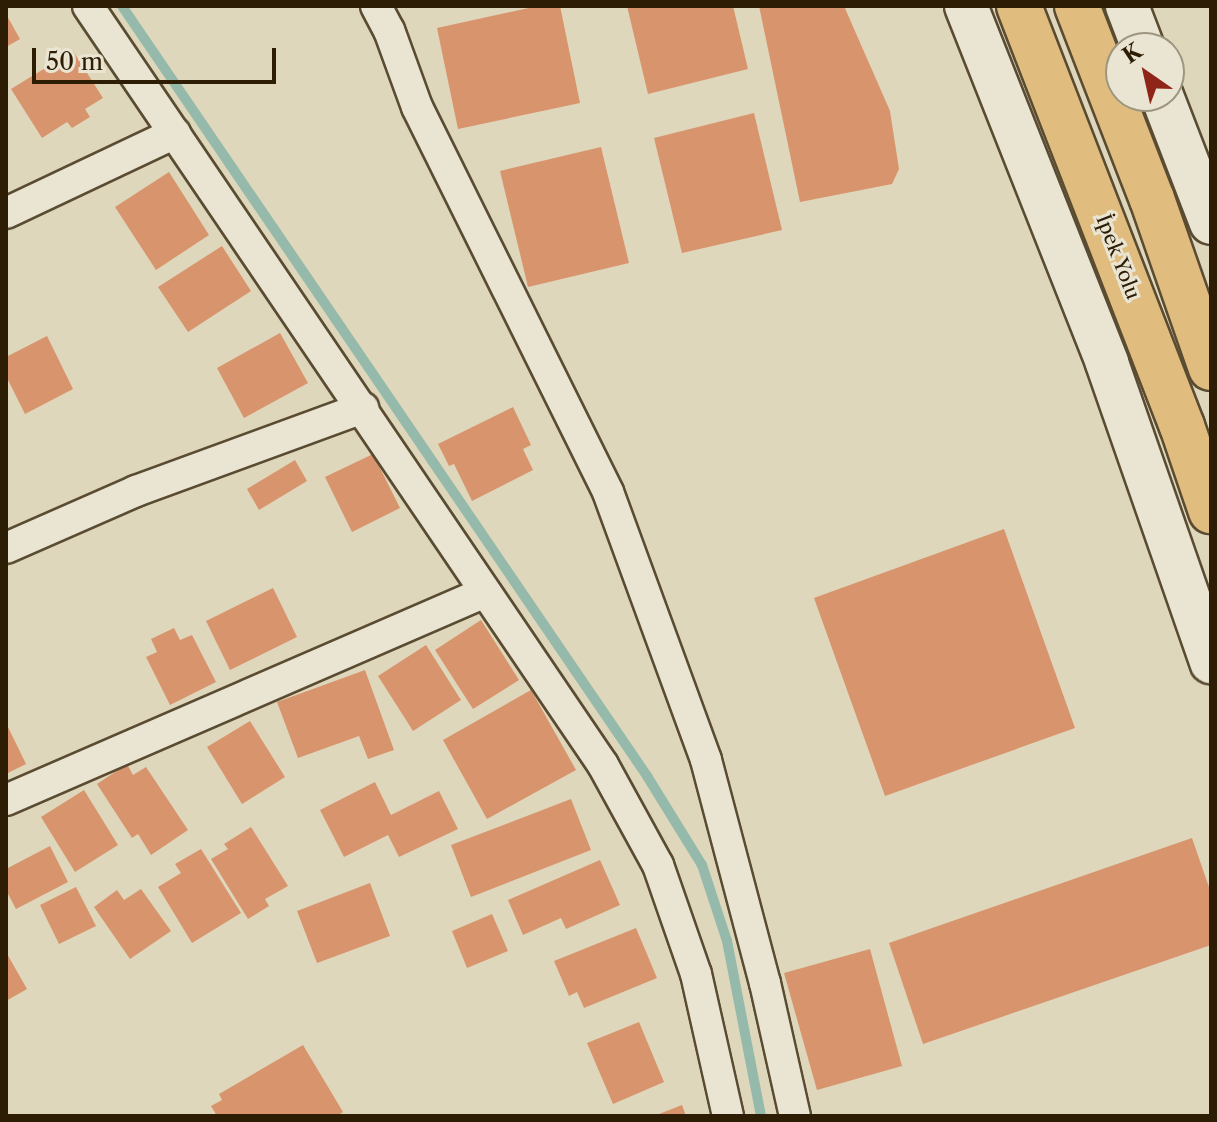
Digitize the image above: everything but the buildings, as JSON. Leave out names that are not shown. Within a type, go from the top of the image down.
[{"type":"highway","name":"İpek Yolu","points":[[1019,6],[1177,412],[1211,511]]},
{"type":"highway","points":[[1077,6],[1152,199],[1211,368]]},
{"type":"street","points":[[88,6],[363,408],[483,593],[603,765],[658,865],[696,974],[728,1116]]},
{"type":"street","points":[[376,6],[389,30],[417,107],[613,507],[706,760],[765,983],[795,1116]]},
{"type":"street","points":[[966,6],[1107,363],[1211,662]]},
{"type":"street","points":[[1127,6],[1137,32]]},
{"type":"street","points":[[1170,112],[1203,177],[1211,223]]},
{"type":"street","points":[[6,213],[175,133]]},
{"type":"street","points":[[6,548],[136,491],[363,408]]},
{"type":"street","points":[[6,800],[483,593]]},
{"type":"waterway","points":[[122,6],[647,776],[702,865],[727,941],[761,1116]]}]
